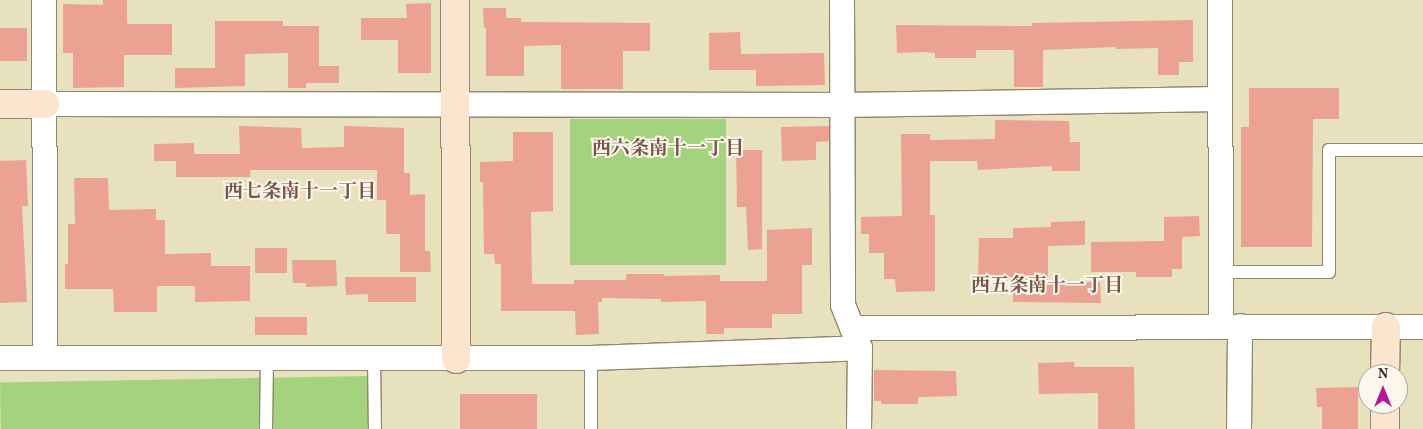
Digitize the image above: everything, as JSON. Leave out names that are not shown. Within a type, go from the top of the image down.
[{"type":"street","points":[[44,0],[45,358]]},
{"type":"street","points":[[455,0],[456,359]]},
{"type":"street","points":[[842,0],[843,305],[856,338],[859,429]]},
{"type":"street","points":[[1220,0],[1220,272],[1231,326],[1239,429]]},
{"type":"street","points":[[0,104],[842,105],[1220,99]]},
{"type":"street","points":[[0,358],[590,358],[856,338],[1231,326],[1423,327]]},
{"type":"street","points":[[1386,326],[1386,364]]},
{"type":"street","points":[[1385,414],[1385,429]]},
{"type":"lane","points":[[1220,272],[1329,272],[1329,150],[1423,150]]},
{"type":"lane","points":[[590,358],[591,429]]},
{"type":"lane","points":[[266,429],[267,359]]},
{"type":"lane","points":[[374,359],[375,429]]},
{"type":"green space","points":[[570,119],[726,119],[726,265],[570,265]]},
{"type":"green space","points":[[369,376],[370,429],[1,429],[0,382]]},
{"type":"building","points":[[103,0],[127,0],[127,23],[129,24],[172,24],[172,55],[124,55],[124,87],[73,88],[73,53],[63,53],[63,4],[103,5]]},
{"type":"building","points":[[431,3],[431,73],[398,73],[398,40],[361,40],[361,18],[407,18],[406,4]]},
{"type":"building","points":[[483,8],[506,8],[506,18],[521,18],[521,22],[650,23],[650,51],[623,51],[623,89],[561,89],[561,45],[524,46],[524,76],[486,76],[486,28],[484,28]]},
{"type":"building","points":[[1193,20],[1193,62],[1179,62],[1179,75],[1158,75],[1158,48],[1116,49],[1116,47],[1043,50],[1043,87],[1014,87],[1014,50],[976,50],[976,58],[935,58],[935,53],[923,52],[897,53],[896,25],[1032,26],[1032,23]]},
{"type":"building","points":[[215,21],[283,21],[283,26],[319,26],[319,66],[339,66],[339,83],[306,83],[306,88],[288,88],[288,53],[245,54],[245,86],[175,88],[175,68],[215,68]]},
{"type":"building","points":[[0,28],[27,28],[27,61],[0,61]]},
{"type":"building","points":[[740,32],[741,54],[824,53],[825,85],[756,86],[756,70],[709,70],[709,33]]},
{"type":"building","points":[[1249,88],[1339,88],[1339,119],[1313,119],[1312,247],[1241,247],[1241,127],[1249,127]]},
{"type":"building","points":[[995,120],[1069,121],[1070,142],[1080,142],[1080,171],[1052,171],[1052,166],[978,170],[977,161],[930,161],[930,215],[935,215],[935,291],[896,292],[895,279],[884,279],[884,253],[869,253],[869,234],[861,234],[861,217],[902,216],[901,134],[930,134],[930,140],[995,139]]},
{"type":"building","points":[[239,126],[301,128],[302,148],[344,147],[344,126],[404,128],[404,173],[410,173],[410,195],[425,194],[425,251],[430,251],[431,272],[400,272],[400,234],[386,234],[386,200],[377,200],[377,170],[250,170],[250,177],[176,177],[176,161],[154,161],[154,144],[194,143],[194,154],[240,154]]},
{"type":"building","points":[[829,126],[829,141],[816,142],[816,160],[782,161],[781,127]]},
{"type":"building","points":[[513,132],[553,132],[553,211],[531,212],[532,284],[574,284],[574,280],[626,280],[626,274],[665,274],[664,276],[720,275],[720,281],[767,281],[767,230],[812,228],[812,265],[802,265],[802,314],[772,314],[772,328],[724,328],[724,334],[706,334],[706,301],[661,302],[661,299],[602,298],[602,302],[598,302],[599,334],[576,335],[575,311],[501,311],[501,264],[495,264],[494,254],[484,254],[483,182],[480,182],[480,162],[513,161]]},
{"type":"building","points":[[736,150],[762,150],[762,249],[748,250],[746,207],[737,207]]},
{"type":"building","points":[[26,160],[28,206],[22,206],[27,302],[0,303],[0,161]]},
{"type":"building","points":[[74,178],[108,178],[109,210],[156,209],[156,220],[165,220],[165,254],[211,253],[211,266],[250,266],[250,301],[195,302],[195,286],[157,286],[157,312],[114,312],[113,289],[65,289],[65,264],[68,264],[68,224],[75,224]]},
{"type":"building","points":[[1199,216],[1200,236],[1182,237],[1182,269],[1172,269],[1172,277],[1136,277],[1136,272],[1091,272],[1091,242],[1164,241],[1164,217]]},
{"type":"building","points":[[1085,221],[1085,245],[1048,246],[1048,282],[1100,282],[1101,303],[1013,302],[1013,277],[978,277],[979,238],[1013,238],[1013,228],[1051,227],[1051,222]]},
{"type":"building","points":[[255,248],[287,248],[287,273],[255,273]]},
{"type":"building","points":[[292,260],[336,260],[337,286],[306,287],[306,283],[293,283]]},
{"type":"building","points":[[345,277],[416,277],[416,302],[368,302],[368,294],[346,295]]},
{"type":"building","points":[[255,317],[307,317],[307,335],[255,335]]},
{"type":"building","points":[[1074,362],[1074,367],[1134,367],[1135,429],[1098,429],[1098,393],[1039,394],[1038,363]]},
{"type":"building","points":[[874,370],[956,371],[957,396],[918,397],[918,404],[881,404],[881,401],[874,401]]},
{"type":"building","points":[[1358,387],[1358,429],[1322,429],[1322,407],[1317,407],[1316,388]]},
{"type":"building","points":[[460,394],[537,394],[537,429],[460,429]]},
{"type":"district","name":"西六条南十一丁目","points":[[668,150]]},
{"type":"district","name":"西七条南十一丁目","points":[[300,193]]},
{"type":"district","name":"西五条南十一丁目","points":[[1047,287]]}]
